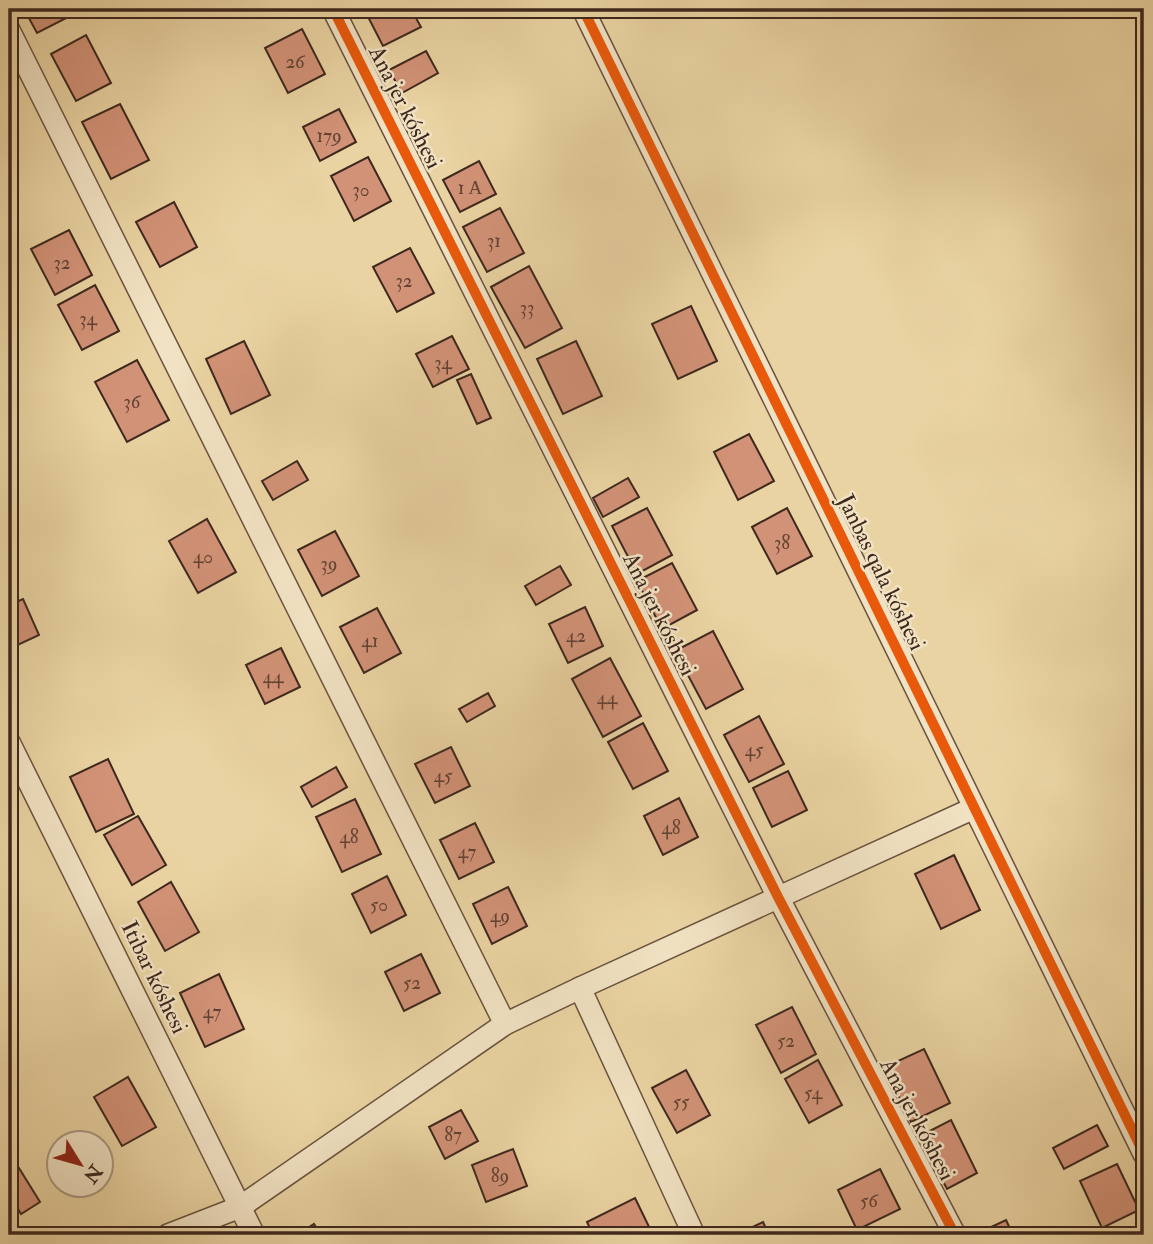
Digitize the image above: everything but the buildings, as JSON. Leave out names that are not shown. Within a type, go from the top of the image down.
[{"type":"street","name":"Ana jer kóshesi","points":[[333,9],[778,897],[955,1235]]},
{"type":"street","name":"Janbas qala kóshesi","points":[[583,9],[1144,1154]]},
{"type":"street","points":[[9,30],[506,1024]]},
{"type":"street","name":"Itibar kóshesi","points":[[9,742],[254,1235]]},
{"type":"street","points":[[168,1235],[240,1208],[506,1024],[974,808]]},
{"type":"street","points":[[580,988],[694,1235]]},
{"type":"cycle path","points":[[333,9],[778,897],[955,1235]]},
{"type":"cycle path","points":[[583,9],[1144,1154]]}]
